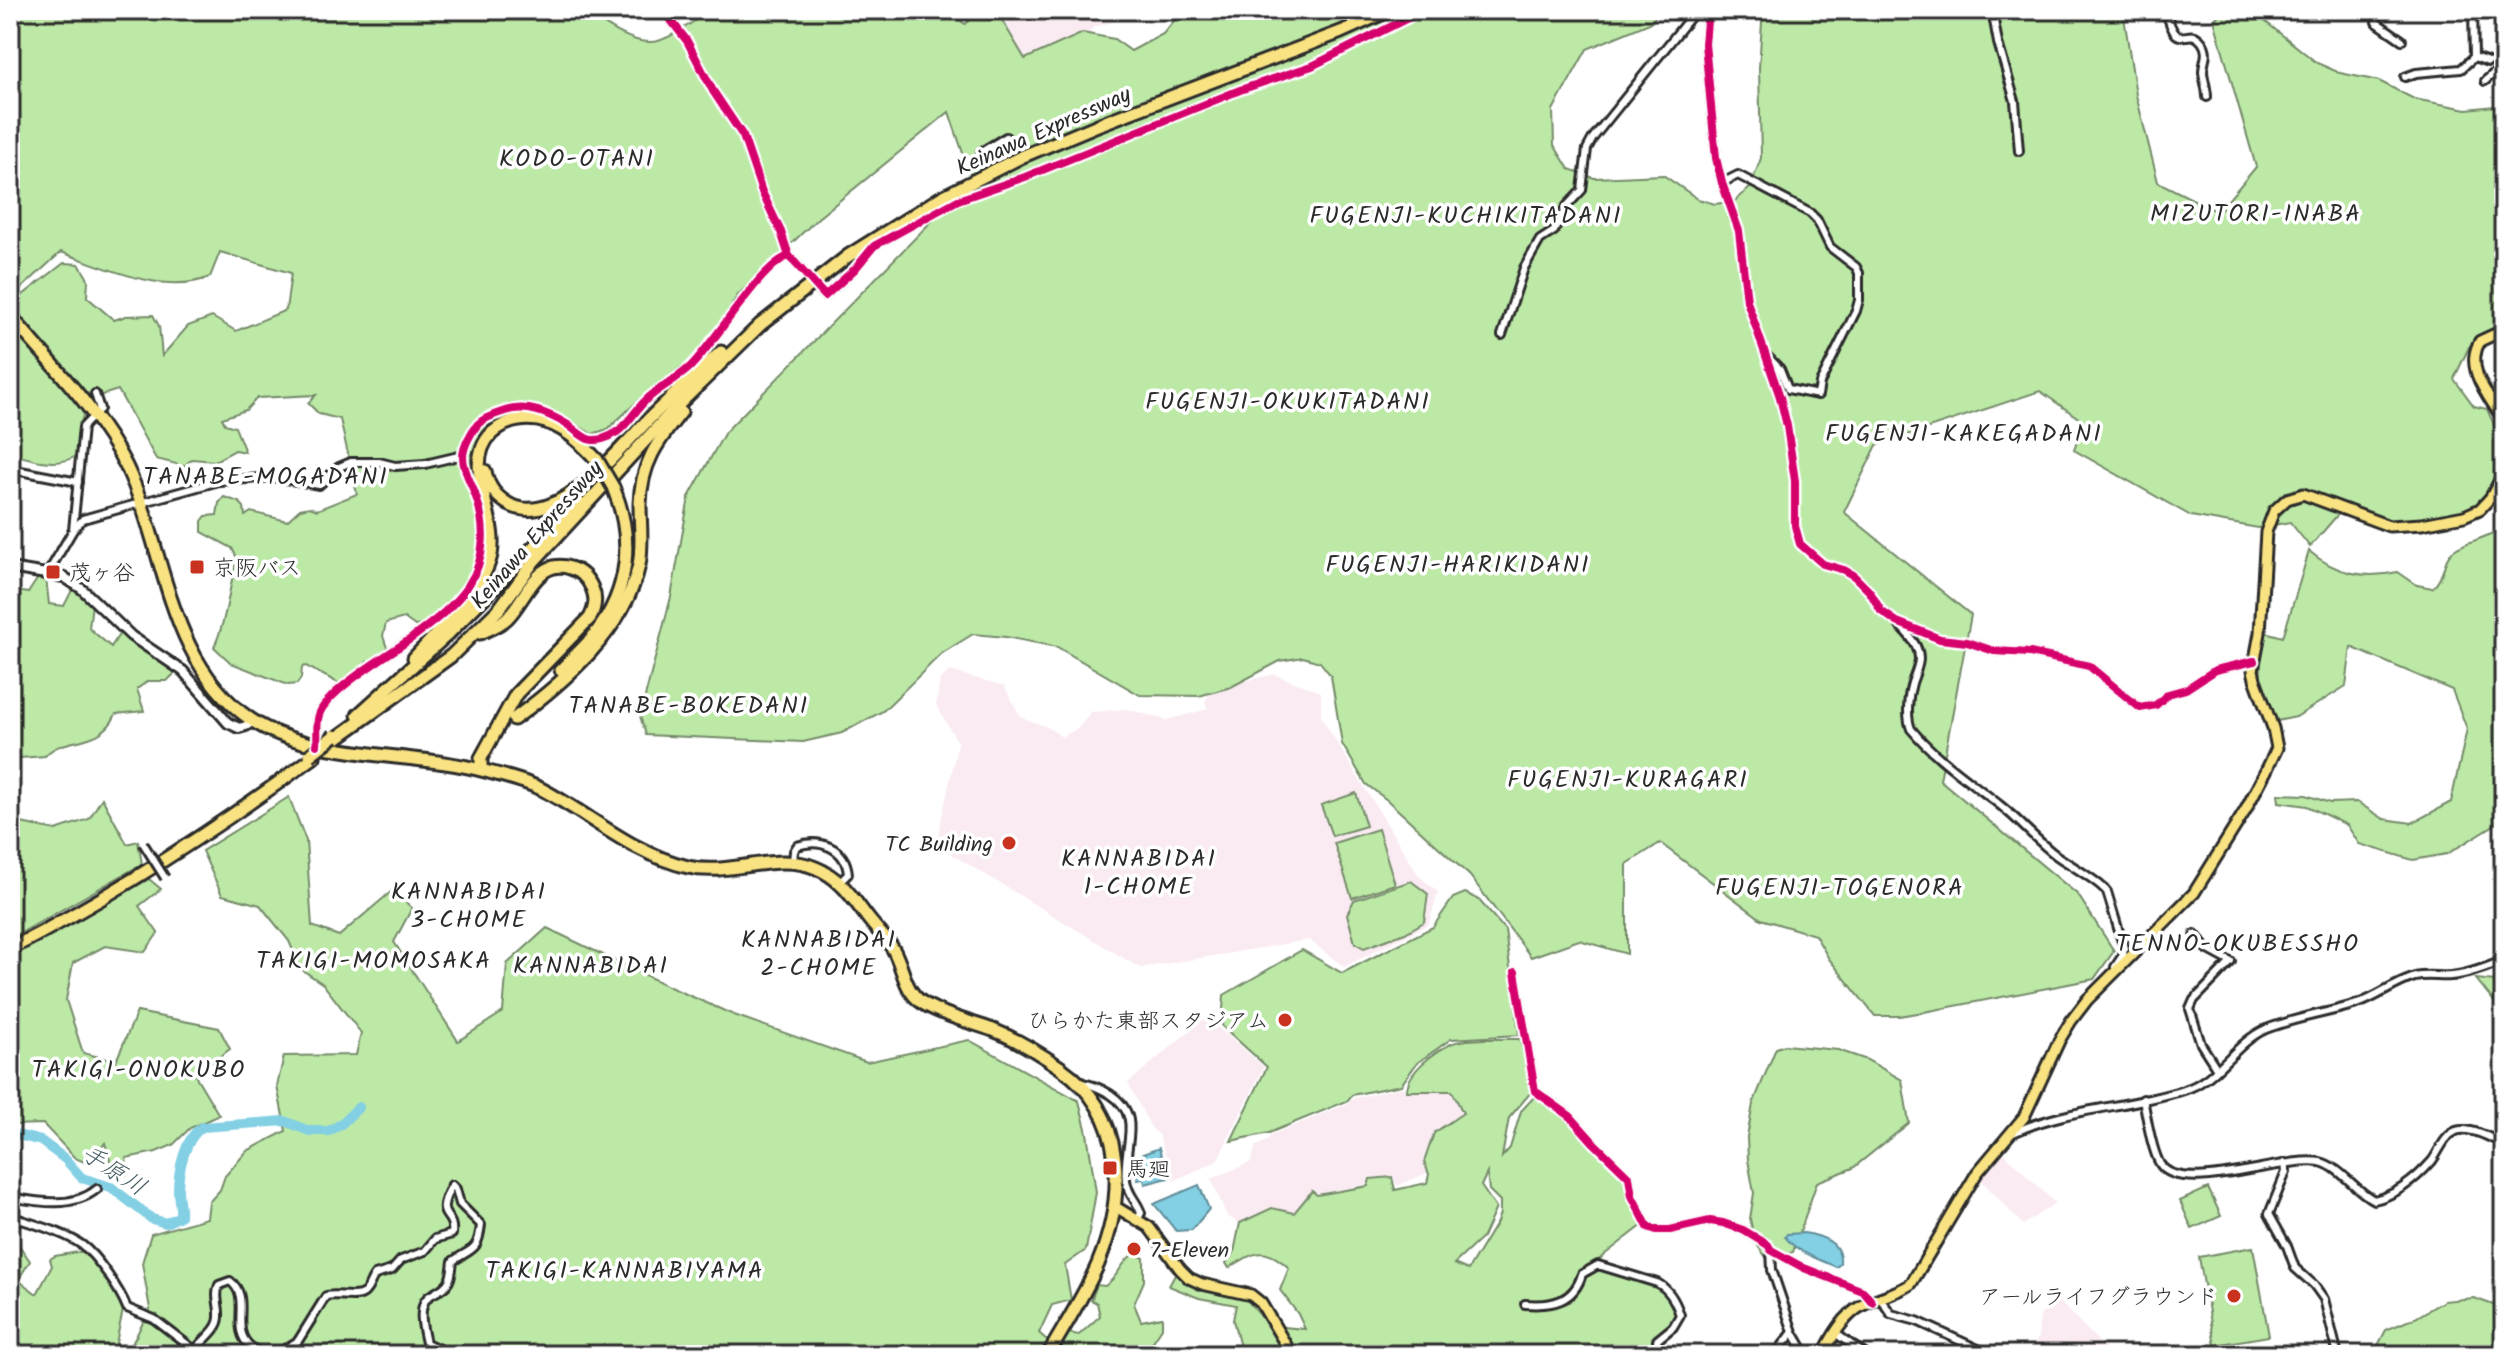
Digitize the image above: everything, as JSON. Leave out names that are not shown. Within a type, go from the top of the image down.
[{"type":"highway","name":"Keinawa Expressway","points":[[336,737],[448,634],[776,304],[846,252],[963,181],[1043,143],[1277,54],[1382,10]]},
{"type":"highway","name":"Keinawa Expressway","points":[[10,947],[138,877],[237,813],[314,752],[440,666],[499,609],[554,538],[727,351],[848,256],[965,184],[1072,135],[1278,57],[1390,10]]},
{"type":"highway","points":[[10,315],[95,416],[125,465],[141,503],[183,634],[211,681],[253,721],[314,752],[481,769],[538,787],[658,859],[707,870],[793,862],[818,868],[840,882],[892,949],[908,989],[920,1002],[944,1014],[998,1032],[1060,1067],[1081,1083],[1101,1112],[1113,1139],[1116,1161],[1114,1206],[1099,1261],[1048,1355]]},
{"type":"highway","points":[[595,463],[557,433],[544,427],[523,425],[507,429],[495,438],[490,445],[485,468],[487,481],[495,494],[512,506],[529,509],[560,500],[606,464],[651,417],[727,351]]},
{"type":"highway","points":[[509,718],[540,700],[580,662],[618,617],[639,564],[644,467],[662,435],[727,351]]},
{"type":"highway","points":[[347,724],[428,642],[485,573],[493,538],[478,468],[480,455],[488,438],[500,427],[515,420],[541,420],[569,434],[595,463],[611,488],[622,547],[618,577],[596,625],[563,654],[509,718]]},
{"type":"highway","points":[[468,639],[505,621],[534,581],[547,570],[569,567],[579,571],[591,586],[595,604],[590,618],[516,694],[509,718],[481,769]]},
{"type":"main road","points":[[2504,330],[2480,341],[2473,358],[2474,368],[2504,421]]},
{"type":"main road","points":[[1823,1355],[1844,1320],[1859,1307],[1900,1292],[1911,1284],[1977,1173],[2024,1117],[2071,1021],[2087,1000],[2194,893],[2256,791],[2277,748],[2255,679],[2254,661],[2260,633],[2266,532],[2274,511],[2287,499],[2303,494],[2389,526],[2422,524],[2464,516],[2480,509],[2491,497],[2504,473]]},
{"type":"main road","points":[[1114,1206],[1149,1227],[1189,1278],[1251,1295],[1261,1303],[1292,1355]]},
{"type":"street","points":[[663,10],[687,41],[713,91],[743,136],[789,256],[803,271]]},
{"type":"street","points":[[818,289],[825,296],[855,269],[874,246],[958,200],[1193,106],[1312,66],[1424,10]]},
{"type":"street","points":[[1502,335],[1524,268],[1540,240],[1554,231],[1567,206],[1582,190],[1587,149],[1593,138],[1696,10]]},
{"type":"street","points":[[1708,10],[1705,44],[1716,158],[1739,231],[1747,301],[1780,397],[1791,449],[1795,526],[1800,544],[1823,564],[1854,576],[1870,592],[1881,611],[1911,629],[1994,651],[2030,653],[2080,663],[2102,675],[2135,705],[2145,709],[2156,705],[2168,694],[2186,689],[2215,670],[2254,661]]},
{"type":"street","points":[[1992,10],[2015,101],[2019,151]]},
{"type":"street","points":[[2166,10],[2169,27],[2174,34],[2181,38],[2193,36],[2200,39],[2205,47],[2203,70],[2207,97]]},
{"type":"street","points":[[2378,10],[2376,22],[2402,40]]},
{"type":"street","points":[[2405,77],[2416,73],[2461,69],[2474,57],[2473,10]]},
{"type":"street","points":[[2474,57],[2488,62]]},
{"type":"street","points":[[2485,81],[2494,73],[2504,73]]},
{"type":"street","points":[[981,152],[1006,137],[1009,142]]},
{"type":"street","points":[[1722,183],[1738,175],[1810,213],[1821,226],[1830,247],[1856,267],[1859,273],[1856,311],[1820,383],[1818,395],[1788,389],[1780,369],[1766,355]]},
{"type":"street","points":[[314,752],[321,709],[373,664],[441,614],[476,574],[481,559],[482,517],[467,477],[463,455],[480,421],[512,409],[529,408],[547,414],[588,439],[602,440],[616,433],[647,400],[689,368],[765,275],[781,258],[789,256]]},
{"type":"street","points":[[73,530],[83,427],[100,409],[95,394]]},
{"type":"street","points":[[48,573],[73,530],[83,519],[219,481],[274,477],[319,485],[339,467],[351,462],[379,462],[395,466],[425,464],[463,455]]},
{"type":"street","points":[[10,469],[78,482]]},
{"type":"street","points":[[10,568],[64,577],[82,589],[133,637],[183,671],[228,723],[239,728],[253,721]]},
{"type":"street","points":[[1897,622],[1916,645],[1919,657],[1908,711],[1911,729],[1945,763],[2002,807],[2054,854],[2103,886],[2124,948],[2114,968],[2116,971]]},
{"type":"street","points":[[143,843],[167,880]]},
{"type":"street","points":[[793,862],[797,846],[809,843],[829,846],[842,855],[848,868],[848,874],[840,882]]},
{"type":"street","points":[[2195,934],[2207,949],[2231,962],[2194,1000],[2190,1009],[2201,1044],[2217,1069]]},
{"type":"street","points":[[2013,1133],[2060,1116],[2184,1090],[2198,1084],[2251,1038],[2283,1023],[2360,1003],[2413,977],[2456,975],[2504,961]]},
{"type":"street","points":[[1515,972],[1535,1091],[1570,1116],[1629,1177],[1632,1196],[1648,1227],[1670,1230],[1710,1221],[1738,1228],[1768,1245],[1772,1270],[1793,1332],[1804,1351],[1812,1355]]},
{"type":"street","points":[[1081,1083],[1102,1089],[1120,1101],[1127,1111],[1131,1124],[1125,1175],[1131,1197],[1141,1213],[1138,1219]]},
{"type":"street","points":[[2143,1099],[2158,1161],[2170,1173],[2195,1178],[2285,1163],[2321,1163],[2331,1167],[2366,1197],[2374,1200],[2399,1190],[2420,1173],[2456,1131],[2468,1130],[2504,1145]]},
{"type":"street","points":[[2285,1163],[2286,1172],[2269,1214],[2295,1268],[2324,1299],[2338,1355]]},
{"type":"street","points":[[10,1216],[83,1246],[115,1284],[127,1308],[154,1319],[192,1348],[197,1348],[214,1330],[220,1318],[215,1294],[219,1285],[230,1281],[236,1285],[242,1303],[240,1334],[256,1350],[272,1355],[298,1341],[326,1296],[342,1294],[357,1297],[363,1294],[375,1275],[392,1270],[401,1260],[425,1251],[435,1239],[452,1234],[453,1226],[443,1210],[443,1201],[452,1185],[460,1204],[477,1220],[481,1230],[472,1251],[453,1261],[446,1285],[426,1299],[422,1306],[426,1343],[452,1355]]},
{"type":"street","points":[[10,1197],[42,1203],[78,1200],[97,1189]]},
{"type":"street","points":[[1771,1250],[1804,1268],[1863,1291],[1891,1314],[1917,1321],[1991,1355]]},
{"type":"street","points":[[1525,1304],[1561,1302],[1578,1285],[1582,1274],[1598,1265],[1657,1283],[1669,1292],[1680,1315],[1673,1327],[1657,1340],[1659,1355]]},
{"type":"street","points":[[1775,1355],[1793,1332]]},
{"type":"street","points":[[1835,1333],[1866,1355]]},
{"type":"shaded area","points":[[1002,10],[1114,10],[1116,21],[1094,27],[1084,40],[1020,58]]},
{"type":"shaded area","points":[[950,671],[1004,686],[1021,717],[1047,727],[1062,737],[1078,728],[1091,712],[1127,709],[1166,720],[1208,709],[1205,702],[1212,689],[1274,674],[1321,692],[1321,717],[1419,876],[1438,892],[1429,924],[1344,967],[1309,940],[1140,968],[936,845],[958,743],[936,705],[940,679]]},
{"type":"shaded area","points":[[1206,1017],[1264,1067],[1217,1161],[1173,1181],[1159,1136],[1150,1126],[1128,1083]]},
{"type":"shaded area","points":[[1404,1087],[1405,1092],[1452,1092],[1461,1113],[1433,1132],[1423,1160],[1427,1173],[1397,1186],[1393,1176],[1369,1178],[1368,1184],[1318,1194],[1313,1189],[1294,1212],[1271,1207],[1239,1223],[1227,1216],[1211,1179],[1251,1162],[1256,1146],[1267,1141],[1271,1135],[1347,1104],[1354,1098]]},
{"type":"shaded area","points":[[2002,1151],[2055,1203],[2023,1225],[1978,1177]]},
{"type":"shaded area","points":[[2056,1298],[2112,1355],[2031,1355],[2038,1337],[2040,1316]]},
{"type":"green space","points":[[10,10],[584,10],[625,35],[651,42],[679,31],[707,10],[946,10],[965,24],[982,10],[996,10],[1025,59],[1083,33],[1114,39],[1131,51],[1163,34],[1183,10],[1659,10],[1652,22],[1587,49],[1553,110],[1554,145],[1569,169],[1594,178],[1663,175],[1698,199],[1715,204],[1735,201],[1750,188],[1761,158],[1759,68],[1762,22],[1766,10],[2123,10],[2136,95],[2158,182],[2218,212],[2256,167],[2214,20],[2223,10],[2251,10],[2317,63],[2340,73],[2379,81],[2414,99],[2467,109],[2504,105],[2504,308],[2497,311],[2501,323],[2469,347],[2454,379],[2474,406],[2487,409],[2504,447],[2504,459],[2475,513],[2391,521],[2346,505],[2310,547],[2290,522],[2258,528],[2191,516],[2074,450],[2084,422],[2040,391],[1877,445],[1844,512],[1971,615],[1940,780],[2078,895],[2114,951],[2094,979],[1924,1012],[1875,1016],[1829,959],[1815,935],[1761,919],[1660,843],[1627,864],[1627,954],[1579,940],[1531,957],[1470,876],[1366,784],[1342,744],[1331,676],[1320,662],[1303,657],[1280,661],[1231,687],[1199,696],[1140,695],[1057,647],[973,634],[941,654],[883,711],[842,733],[803,742],[646,735],[640,716],[671,597],[689,497],[725,432],[972,180],[949,112],[818,218],[738,295],[719,325],[687,363],[645,394],[608,429],[592,434],[562,416],[534,409],[486,430],[471,454],[470,479],[481,527],[474,572],[442,610],[425,624],[415,626],[404,618],[386,623],[383,636],[388,651],[377,662],[367,661],[342,685],[306,666],[302,667],[297,684],[288,685],[231,663],[214,647],[237,558],[232,548],[202,532],[202,521],[206,516],[217,515],[219,503],[224,497],[239,502],[244,507],[245,516],[251,512],[287,521],[300,509],[310,507],[317,510],[357,494],[340,419],[319,414],[308,403],[316,395],[257,398],[246,410],[222,418],[225,424],[235,427],[245,452],[235,450],[215,461],[192,459],[184,466],[156,459],[118,390],[89,399],[76,456],[52,462],[10,453],[10,305],[64,263],[79,264],[88,279],[87,297],[114,320],[126,316],[153,315],[159,326],[162,356],[188,326],[212,317],[236,331],[286,310],[291,273],[220,252],[210,277],[174,283],[115,272],[61,252],[10,299]]},
{"type":"green space","points":[[2504,521],[2504,821],[2447,854],[2413,860],[2359,844],[2347,825],[2307,806],[2279,802],[2278,794],[2306,795],[2330,803],[2357,802],[2384,819],[2412,823],[2451,802],[2467,729],[2452,690],[2351,647],[2346,686],[2296,717],[2277,721],[2261,693],[2260,646],[2265,632],[2283,637],[2309,551],[2340,570],[2374,575],[2398,572],[2417,585],[2432,588],[2454,550],[2494,532]]},
{"type":"green space","points":[[38,578],[46,578],[49,604],[64,606],[73,588],[92,604],[89,628],[111,647],[120,633],[175,673],[167,681],[148,681],[137,689],[144,711],[116,714],[101,732],[61,746],[45,756],[20,758],[10,772],[10,590],[28,593]]},
{"type":"green space","points":[[1356,793],[1366,826],[1332,836],[1321,805]]},
{"type":"green space","points":[[289,797],[306,841],[312,926],[339,936],[393,890],[412,908],[394,942],[458,1041],[503,1012],[507,964],[547,928],[734,1015],[867,1062],[969,1040],[1079,1101],[1096,1192],[1086,1250],[1065,1265],[1071,1300],[1052,1305],[1039,1333],[1049,1342],[1040,1355],[10,1355],[10,1243],[16,1241],[30,1261],[18,1280],[37,1294],[52,1266],[50,1259],[84,1251],[119,1296],[123,1310],[116,1343],[122,1350],[132,1344],[150,1309],[142,1263],[151,1234],[207,1218],[209,1202],[220,1190],[225,1176],[247,1151],[286,1131],[277,1086],[284,1056],[356,1055],[361,1033],[323,984],[301,969],[289,941],[260,905],[222,895],[202,851]]},
{"type":"green space","points":[[102,798],[127,844],[138,841],[142,864],[10,939],[10,813],[16,822],[56,830],[89,819]]},
{"type":"green space","points":[[1378,829],[1395,884],[1352,898],[1334,843]]},
{"type":"green space","points":[[149,879],[161,889],[139,906],[158,933],[145,952],[105,946],[73,963],[66,1000],[83,1053],[116,1061],[137,1012],[219,1028],[230,1049],[195,1075],[219,1115],[190,1128],[173,1145],[126,1158],[128,1174],[115,1178],[105,1143],[89,1164],[75,1158],[43,1124],[10,1125],[10,958]]},
{"type":"green space","points":[[1411,881],[1428,894],[1424,922],[1405,933],[1364,948],[1355,943],[1347,914],[1354,900]]},
{"type":"green space","points":[[1465,893],[1478,899],[1505,930],[1519,1035],[1451,1039],[1417,1063],[1401,1085],[1352,1095],[1347,1101],[1269,1133],[1231,1141],[1267,1067],[1222,1026],[1224,995],[1302,950],[1342,973],[1433,927],[1453,898]]},
{"type":"green space","points":[[2476,979],[2504,982],[2504,1014]]},
{"type":"green space","points":[[1520,1039],[1532,1091],[1509,1118],[1502,1157],[1510,1148],[1521,1111],[1535,1096],[1568,1118],[1623,1175],[1628,1196],[1643,1225],[1600,1259],[1600,1268],[1645,1282],[1664,1294],[1671,1303],[1676,1313],[1657,1336],[1656,1355],[1313,1355],[1308,1346],[1296,1354],[1283,1327],[1305,1329],[1280,1290],[1289,1268],[1273,1256],[1259,1253],[1229,1268],[1226,1263],[1234,1252],[1240,1223],[1272,1208],[1294,1213],[1312,1191],[1317,1195],[1368,1186],[1370,1179],[1392,1177],[1395,1190],[1427,1183],[1429,1174],[1424,1162],[1434,1133],[1463,1113],[1452,1091],[1407,1091],[1408,1084],[1423,1063],[1444,1048],[1459,1041]],"holes":[[[1487,1173],[1489,1190],[1500,1201],[1500,1213],[1468,1270],[1454,1264],[1483,1237],[1496,1208],[1481,1186]]]},
{"type":"green space","points":[[1785,1045],[1838,1050],[1867,1060],[1902,1080],[1909,1123],[1853,1168],[1817,1182],[1793,1252],[1768,1260],[1755,1242],[1750,1219],[1754,1193],[1747,1137],[1753,1104],[1776,1048]]},
{"type":"green space","points":[[2208,1188],[2221,1216],[2192,1229],[2180,1201]]},
{"type":"green space","name":"アールライフグラウンド","points":[[2253,1247],[2269,1336],[2215,1345],[2199,1257]]},
{"type":"green space","points":[[1134,1253],[1144,1258],[1144,1281],[1134,1304],[1141,1321],[1162,1317],[1162,1328],[1144,1355],[1057,1355],[1068,1333],[1079,1335],[1100,1316],[1097,1303],[1091,1300],[1097,1285],[1105,1286],[1110,1282]]},
{"type":"green space","points":[[1177,1271],[1200,1290],[1247,1300],[1285,1355],[1242,1355],[1233,1320],[1236,1305],[1199,1298],[1169,1286]]},
{"type":"green space","points":[[2474,1298],[2504,1309],[2504,1355],[2373,1355],[2386,1330],[2444,1301]]},
{"type":"water","points":[[1159,1148],[1168,1178],[1145,1184],[1144,1179],[1137,1180],[1140,1155]]},
{"type":"water","points":[[1199,1185],[1209,1209],[1192,1230],[1176,1231],[1154,1204]]},
{"type":"water","points":[[1804,1233],[1830,1241],[1838,1250],[1840,1264],[1836,1267],[1808,1255],[1785,1237],[1787,1234]]},
{"type":"waterway","name":"手原川","points":[[10,1133],[41,1141],[65,1159],[82,1178],[111,1187],[152,1219],[166,1223],[180,1216],[178,1190],[181,1165],[191,1139],[202,1127],[285,1121],[309,1131],[329,1131],[359,1107]]},
{"type":"cycle path","points":[[663,10],[687,41],[713,91],[743,136],[789,256],[825,296],[855,269],[874,246],[958,200],[1025,177],[1240,90],[1312,66],[1424,10]]},
{"type":"cycle path","points":[[1708,10],[1705,44],[1716,158],[1739,231],[1747,301],[1787,426],[1795,481],[1795,526],[1800,544],[1823,564],[1854,576],[1870,592],[1881,611],[1897,622],[1940,639],[2089,666],[2140,708],[2156,705],[2168,694],[2186,689],[2215,670],[2254,661]]},
{"type":"cycle path","points":[[317,745],[319,715],[324,705],[360,673],[443,614],[475,574],[483,530],[463,457],[468,440],[478,424],[505,411],[529,409],[553,417],[588,439],[599,440],[610,436],[625,425],[650,396],[689,368],[765,274],[789,256]]},
{"type":"cycle path","points":[[1515,972],[1535,1091],[1570,1116],[1629,1177],[1632,1196],[1648,1227],[1670,1230],[1710,1221],[1723,1223],[1743,1230],[1804,1268],[1863,1291],[1872,1302]]},
{"type":"place","name":"京阪バス","points":[[197,567]]},
{"type":"place","name":"茂ヶ谷","points":[[53,572]]},
{"type":"place","name":"TC Building","points":[[1009,843]]},
{"type":"place","name":"ひらかた東部スタジアム","points":[[1285,1020]]},
{"type":"place","name":"馬廻","points":[[1110,1168]]},
{"type":"place","name":"7-Eleven","points":[[1134,1249]]},
{"type":"place","name":"アールライフグラウンド","points":[[2234,1296]]},
{"type":"district","name":"KODO-OTANI","points":[[577,158]]},
{"type":"district","name":"MIZUTORI-INABA","points":[[2256,213]]},
{"type":"district","name":"FUGENJI-KUCHIKITADANI","points":[[1466,215]]},
{"type":"district","name":"FUGENJI-OKUKITADANI","points":[[1288,401]]},
{"type":"district","name":"FUGENJI-KAKEGADANI","points":[[1964,433]]},
{"type":"district","name":"TANABE-MOGADANI","points":[[266,476]]},
{"type":"district","name":"FUGENJI-HARIKIDANI","points":[[1458,564]]},
{"type":"district","name":"TANABE-BOKEDANI","points":[[689,705]]},
{"type":"district","name":"FUGENJI-KURAGARI","points":[[1628,779]]},
{"type":"district","name":"KANNABIDAI 1-CHOME","points":[[1139,872]]},
{"type":"district","name":"FUGENJI-TOGENORA","points":[[1840,887]]},
{"type":"district","name":"KANNABIDAI 3-CHOME","points":[[469,905]]},
{"type":"district","name":"TENNO-OKUBESSHO","points":[[2238,943]]},
{"type":"district","name":"KANNABIDAI 2-CHOME","points":[[819,953]]},
{"type":"district","name":"TAKIGI-MOMOSAKA","points":[[374,960]]},
{"type":"district","name":"KANNABIDAI","points":[[591,965]]},
{"type":"district","name":"TAKIGI-ONOKUBO","points":[[139,1069]]},
{"type":"district","name":"TAKIGI-KANNABIYAMA","points":[[625,1270]]}]
